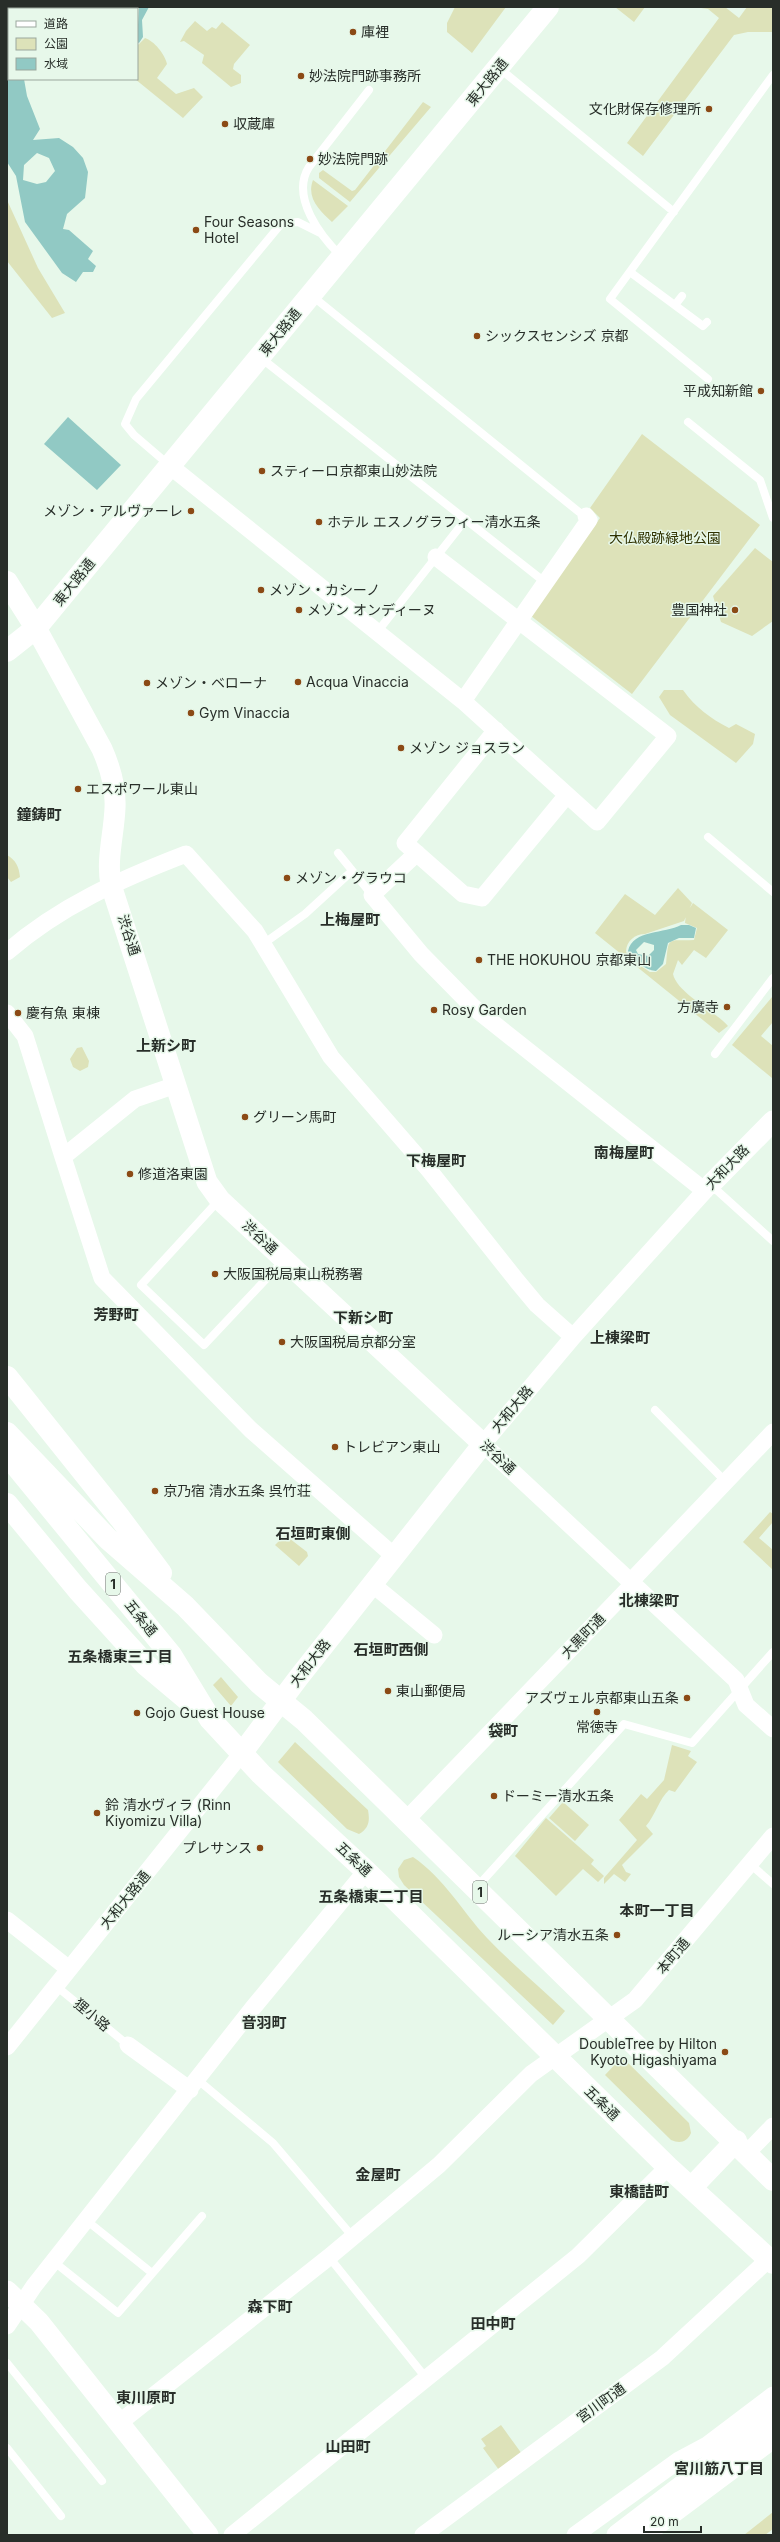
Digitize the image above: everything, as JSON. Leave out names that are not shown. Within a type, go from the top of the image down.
[{"type":"main road","name":"東大路通","points":[[7,651],[36,628],[548,7]]},
{"type":"main road","points":[[7,582],[36,628]]},
{"type":"main road","name":"1","points":[[7,1376],[120,1518],[185,1606]]},
{"type":"main road","name":"五条通","points":[[10,1445],[108,1539],[185,1606],[259,1683],[304,1720],[608,2019],[742,2147],[773,2180]]},
{"type":"main road","name":"五条通","points":[[10,1445],[172,1655],[210,1719],[242,1754],[261,1774],[366,1871],[668,2167],[771,2261]]},
{"type":"main road","name":"1","points":[[7,1504],[78,1590],[146,1665],[210,1719]]},
{"type":"main road","points":[[691,2188],[742,2147]]},
{"type":"street","points":[[170,466],[378,631],[463,701],[597,822],[668,736],[436,556]]},
{"type":"street","points":[[463,701],[590,520],[583,514]]},
{"type":"street","name":"渋谷通","points":[[36,628],[102,749],[108,765],[115,808],[109,868],[111,885],[176,1085],[202,1171],[210,1187],[220,1200],[634,1583],[736,1680],[746,1705],[773,1730]]},
{"type":"street","points":[[496,730],[405,843],[463,894],[482,898],[567,795]]},
{"type":"street","points":[[417,853],[372,895],[421,954],[473,1007],[708,1188]]},
{"type":"street","points":[[7,952],[40,926],[69,906],[111,885],[186,854],[244,918],[263,944],[331,1057],[429,1170],[517,1282],[537,1305],[573,1338]]},
{"type":"street","points":[[7,1013],[25,1036],[102,1278],[251,1430],[394,1556]]},
{"type":"street","points":[[63,1157],[135,1098],[176,1085]]},
{"type":"street","name":"大和大路","points":[[242,1754],[281,1701],[483,1444],[573,1338],[708,1188],[773,1121]]},
{"type":"street","name":"大黒町通","points":[[406,1820],[634,1583],[634,1578],[773,1432]]},
{"type":"street","points":[[372,1584],[434,1635]]},
{"type":"street","name":"大和大路通","points":[[7,2047],[242,1754]]},
{"type":"street","name":"本町通","points":[[119,2423],[329,2257],[439,2165],[531,2074],[556,2058],[635,2000],[773,1836]]},
{"type":"street","points":[[7,2326],[15,2298],[53,2261],[194,2085],[252,2009],[366,1871]]},
{"type":"street","points":[[7,1920],[69,1969]]},
{"type":"street","points":[[128,2045],[194,2085]]},
{"type":"street","points":[[742,2147],[773,2126]]},
{"type":"street","points":[[232,2535],[578,2256],[668,2167]]},
{"type":"street","name":"宮川町通","points":[[423,2535],[662,2358],[771,2261]]},
{"type":"street","points":[[15,2298],[39,2322],[203,2533]]},
{"type":"street","points":[[574,2535],[679,2460],[707,2445],[773,2395]]},
{"type":"street","points":[[616,2535],[773,2416]]},
{"type":"street","points":[[643,2535],[773,2438]]},
{"type":"lane","points":[[499,68],[674,212]]},
{"type":"lane","points":[[708,379],[610,299],[773,75]]},
{"type":"lane","points":[[342,257],[320,233],[307,204],[304,179],[305,172],[369,90]]},
{"type":"lane","points":[[170,466],[134,435],[125,424],[136,399],[281,224],[298,222],[320,233]]},
{"type":"lane","points":[[630,272],[703,326],[707,322]]},
{"type":"lane","points":[[311,295],[583,514]]},
{"type":"lane","points":[[675,305],[682,296]]},
{"type":"lane","points":[[260,357],[546,583]]},
{"type":"lane","points":[[688,422],[760,480],[773,518]]},
{"type":"lane","points":[[378,631],[466,519]]},
{"type":"lane","points":[[708,837],[773,892]]},
{"type":"lane","points":[[338,854],[372,895]]},
{"type":"lane","points":[[263,944],[305,914],[352,871]]},
{"type":"lane","points":[[715,1054],[773,978]]},
{"type":"lane","points":[[708,1188],[773,1241]]},
{"type":"lane","points":[[220,1200],[141,1285],[204,1345],[285,1259]]},
{"type":"lane","points":[[655,1410],[725,1481]]},
{"type":"lane","points":[[476,1888],[624,1724],[692,1743],[773,1652]]},
{"type":"lane","points":[[750,1864],[773,1884]]},
{"type":"lane","name":"狸小路","points":[[56,1986],[128,2045]]},
{"type":"lane","points":[[194,2085],[273,2143],[353,2236]]},
{"type":"lane","points":[[53,2261],[118,2313],[202,2216]]},
{"type":"lane","points":[[86,2220],[152,2273]]},
{"type":"lane","points":[[329,2257],[426,2378]]},
{"type":"lane","points":[[7,2363],[102,2480]]},
{"type":"lane","points":[[7,2448],[61,2516]]},
{"type":"green space","points":[[455,7],[506,7],[472,53],[447,32],[447,23]]},
{"type":"green space","points":[[615,7],[645,7],[634,22]]},
{"type":"green space","points":[[694,7],[725,7],[739,18],[747,7],[773,7],[773,32],[748,32],[734,35],[643,156],[627,143],[719,18],[708,9]]},
{"type":"green space","points":[[195,21],[207,31],[212,27],[216,29],[222,22],[250,45],[234,64],[233,69],[241,75],[241,83],[231,87],[202,63],[204,55],[184,41],[180,42],[186,31]]},
{"type":"green space","points":[[145,38],[162,52],[167,64],[157,78],[176,94],[194,88],[203,97],[183,118],[136,80],[138,80],[138,45]]},
{"type":"green space","points":[[423,102],[431,107],[350,202],[319,178],[319,173],[323,170],[352,191],[355,190]]},
{"type":"green space","points":[[313,180],[348,206],[332,222],[315,204],[311,193]]},
{"type":"green space","points":[[7,200],[38,268],[65,313],[52,318],[7,261]]},
{"type":"green space","name":"大仏殿跡緑地公園","points":[[642,434],[760,525],[632,694],[531,616],[600,518],[590,508]]},
{"type":"green space","points":[[755,548],[773,562],[773,621],[752,636],[721,622],[713,596]]},
{"type":"green space","points":[[664,690],[683,690],[704,712],[729,728],[736,724],[755,734],[753,744],[736,763],[670,715],[659,697]]},
{"type":"green space","points":[[7,855],[15,862],[20,873],[20,877],[11,882],[7,877]]},
{"type":"green space","points":[[678,888],[692,903],[690,908],[693,903],[728,930],[706,958],[694,950],[682,965],[678,960],[673,974],[681,988],[728,1026],[719,1033],[595,933],[625,894],[655,915]],"holes":[[[686,917],[685,923],[697,928],[694,940],[678,940],[671,942],[669,944],[666,964],[656,972],[650,972],[636,963],[626,952],[629,941],[638,935],[684,921]]]},
{"type":"green space","points":[[772,997],[773,1022],[761,1036],[773,1046],[772,1078],[732,1045]]},
{"type":"green space","points":[[82,1047],[89,1061],[88,1067],[80,1071],[73,1067],[70,1059],[77,1048]]},
{"type":"green space","points":[[770,1512],[773,1514],[773,1522],[759,1538],[773,1550],[773,1570],[743,1542]]},
{"type":"green space","points":[[285,1535],[307,1552],[308,1556],[299,1566],[275,1545]]},
{"type":"green space","points":[[221,1677],[238,1697],[231,1706],[213,1685]]},
{"type":"green space","points":[[295,1742],[368,1810],[368,1824],[362,1832],[359,1834],[347,1829],[278,1762]]},
{"type":"green space","points":[[672,1745],[691,1751],[688,1756],[697,1762],[675,1792],[669,1790],[663,1798],[646,1826],[653,1834],[622,1865],[626,1872],[631,1874],[625,1882],[614,1874],[604,1884],[604,1878],[637,1840],[619,1820],[641,1794],[647,1799],[664,1780]]},
{"type":"green space","points":[[563,1802],[589,1825],[575,1841],[549,1818]]},
{"type":"green space","points":[[546,1818],[594,1860],[591,1864],[604,1876],[598,1882],[583,1869],[556,1896],[515,1856]]},
{"type":"green space","points":[[413,1857],[434,1875],[487,1938],[565,2011],[553,2025],[404,1885],[399,1877],[398,1869],[404,1860]]},
{"type":"green space","points":[[622,2057],[689,2123],[691,2133],[685,2140],[677,2142],[671,2140],[605,2075]]},
{"type":"green space","points":[[501,2425],[522,2454],[499,2470],[483,2448],[486,2446],[481,2439]]},
{"type":"green space","points":[[773,2512],[773,2529],[765,2535],[744,2535]]},
{"type":"water","points":[[139,7],[149,7],[142,20],[143,37],[139,43]]},
{"type":"water","points":[[7,25],[8,80],[24,80],[27,96],[40,129],[33,140],[59,138],[73,147],[83,158],[88,172],[85,198],[67,214],[63,229],[69,230],[93,251],[88,259],[96,266],[93,272],[83,272],[76,282],[62,273],[25,222],[16,176],[7,162]],"holes":[[[37,153],[49,158],[55,171],[46,182],[37,184],[23,180],[24,165]]]},
{"type":"water","points":[[68,417],[121,465],[97,490],[44,444]]},
{"type":"water","points":[[681,925],[689,925],[696,928],[694,938],[679,938],[668,943],[663,964],[656,971],[648,969],[640,964],[628,951],[631,944],[643,935]],"holes":[[[644,942],[654,945],[654,950],[648,956],[638,954],[636,950]]]},
{"type":"place","name":"庫裡","points":[[353,32]]},
{"type":"place","name":"妙法院門跡事務所","points":[[301,76]]},
{"type":"place","name":"文化財保存修理所","points":[[709,109]]},
{"type":"place","name":"収蔵庫","points":[[225,124]]},
{"type":"place","name":"妙法院門跡","points":[[310,159]]},
{"type":"place","name":"Four Seasons Hotel","points":[[196,230]]},
{"type":"place","name":"シックスセンシズ 京都","points":[[477,336]]},
{"type":"place","name":"平成知新館","points":[[761,391]]},
{"type":"place","name":"スティーロ京都東山妙法院","points":[[262,471]]},
{"type":"place","name":"メゾン・アルヴァーレ","points":[[191,511]]},
{"type":"place","name":"ホテル エスノグラフィー清水五条","points":[[319,522]]},
{"type":"place","name":"メゾン・カシーノ","points":[[261,590]]},
{"type":"place","name":"メゾン オンディーヌ","points":[[299,610]]},
{"type":"place","name":"豊国神社","points":[[735,610]]},
{"type":"place","name":"Acqua Vinaccia","points":[[298,682]]},
{"type":"place","name":"メゾン・ベローナ","points":[[147,683]]},
{"type":"place","name":"Gym Vinaccia","points":[[191,713]]},
{"type":"place","name":"メゾン ジョスラン","points":[[401,748]]},
{"type":"place","name":"エスポワール東山","points":[[78,789]]},
{"type":"place","name":"メゾン・グラウコ","points":[[287,878]]},
{"type":"place","name":"THE HOKUHOU 京都東山","points":[[479,960]]},
{"type":"place","name":"方廣寺","points":[[727,1007]]},
{"type":"place","name":"Rosy Garden","points":[[434,1010]]},
{"type":"place","name":"慶有魚 東棟","points":[[18,1013]]},
{"type":"place","name":"グリーン馬町","points":[[245,1117]]},
{"type":"place","name":"修道洛東園","points":[[130,1174]]},
{"type":"place","name":"大阪国税局東山税務署","points":[[215,1274]]},
{"type":"place","name":"大阪国税局京都分室","points":[[282,1342]]},
{"type":"place","name":"トレビアン東山","points":[[335,1447]]},
{"type":"place","name":"京乃宿 清水五条 呉竹荘","points":[[155,1491]]},
{"type":"place","name":"東山郵便局","points":[[388,1691]]},
{"type":"place","name":"アズヴェル京都東山五条","points":[[687,1698]]},
{"type":"place","name":"常徳寺","points":[[597,1712]]},
{"type":"place","name":"Gojo Guest House","points":[[137,1713]]},
{"type":"place","name":"ドーミー清水五条","points":[[494,1796]]},
{"type":"place","name":"鈴 清水ヴィラ (Rinn Kiyomizu Villa)","points":[[97,1813]]},
{"type":"place","name":"プレサンス","points":[[260,1848]]},
{"type":"place","name":"ルーシア清水五条","points":[[617,1935]]},
{"type":"place","name":"DoubleTree by Hilton Kyoto Higashiyama","points":[[725,2052]]},
{"type":"district","name":"鐘鋳町","points":[[39,815]]},
{"type":"district","name":"上梅屋町","points":[[350,920]]},
{"type":"district","name":"上新シ町","points":[[166,1046]]},
{"type":"district","name":"南梅屋町","points":[[624,1153]]},
{"type":"district","name":"下梅屋町","points":[[436,1161]]},
{"type":"district","name":"芳野町","points":[[116,1315]]},
{"type":"district","name":"下新シ町","points":[[363,1318]]},
{"type":"district","name":"上棟梁町","points":[[620,1338]]},
{"type":"district","name":"石垣町東側","points":[[313,1534]]},
{"type":"district","name":"北棟梁町","points":[[649,1601]]},
{"type":"district","name":"石垣町西側","points":[[391,1650]]},
{"type":"district","name":"五条橋東三丁目","points":[[120,1657]]},
{"type":"district","name":"袋町","points":[[503,1731]]},
{"type":"district","name":"五条橋東二丁目","points":[[371,1897]]},
{"type":"district","name":"本町一丁目","points":[[657,1911]]},
{"type":"district","name":"音羽町","points":[[264,2023]]},
{"type":"district","name":"金屋町","points":[[378,2175]]},
{"type":"district","name":"東橋詰町","points":[[639,2192]]},
{"type":"district","name":"森下町","points":[[270,2307]]},
{"type":"district","name":"田中町","points":[[493,2324]]},
{"type":"district","name":"東川原町","points":[[146,2398]]},
{"type":"district","name":"山田町","points":[[348,2447]]},
{"type":"district","name":"宮川筋八丁目","points":[[719,2469]]}]
